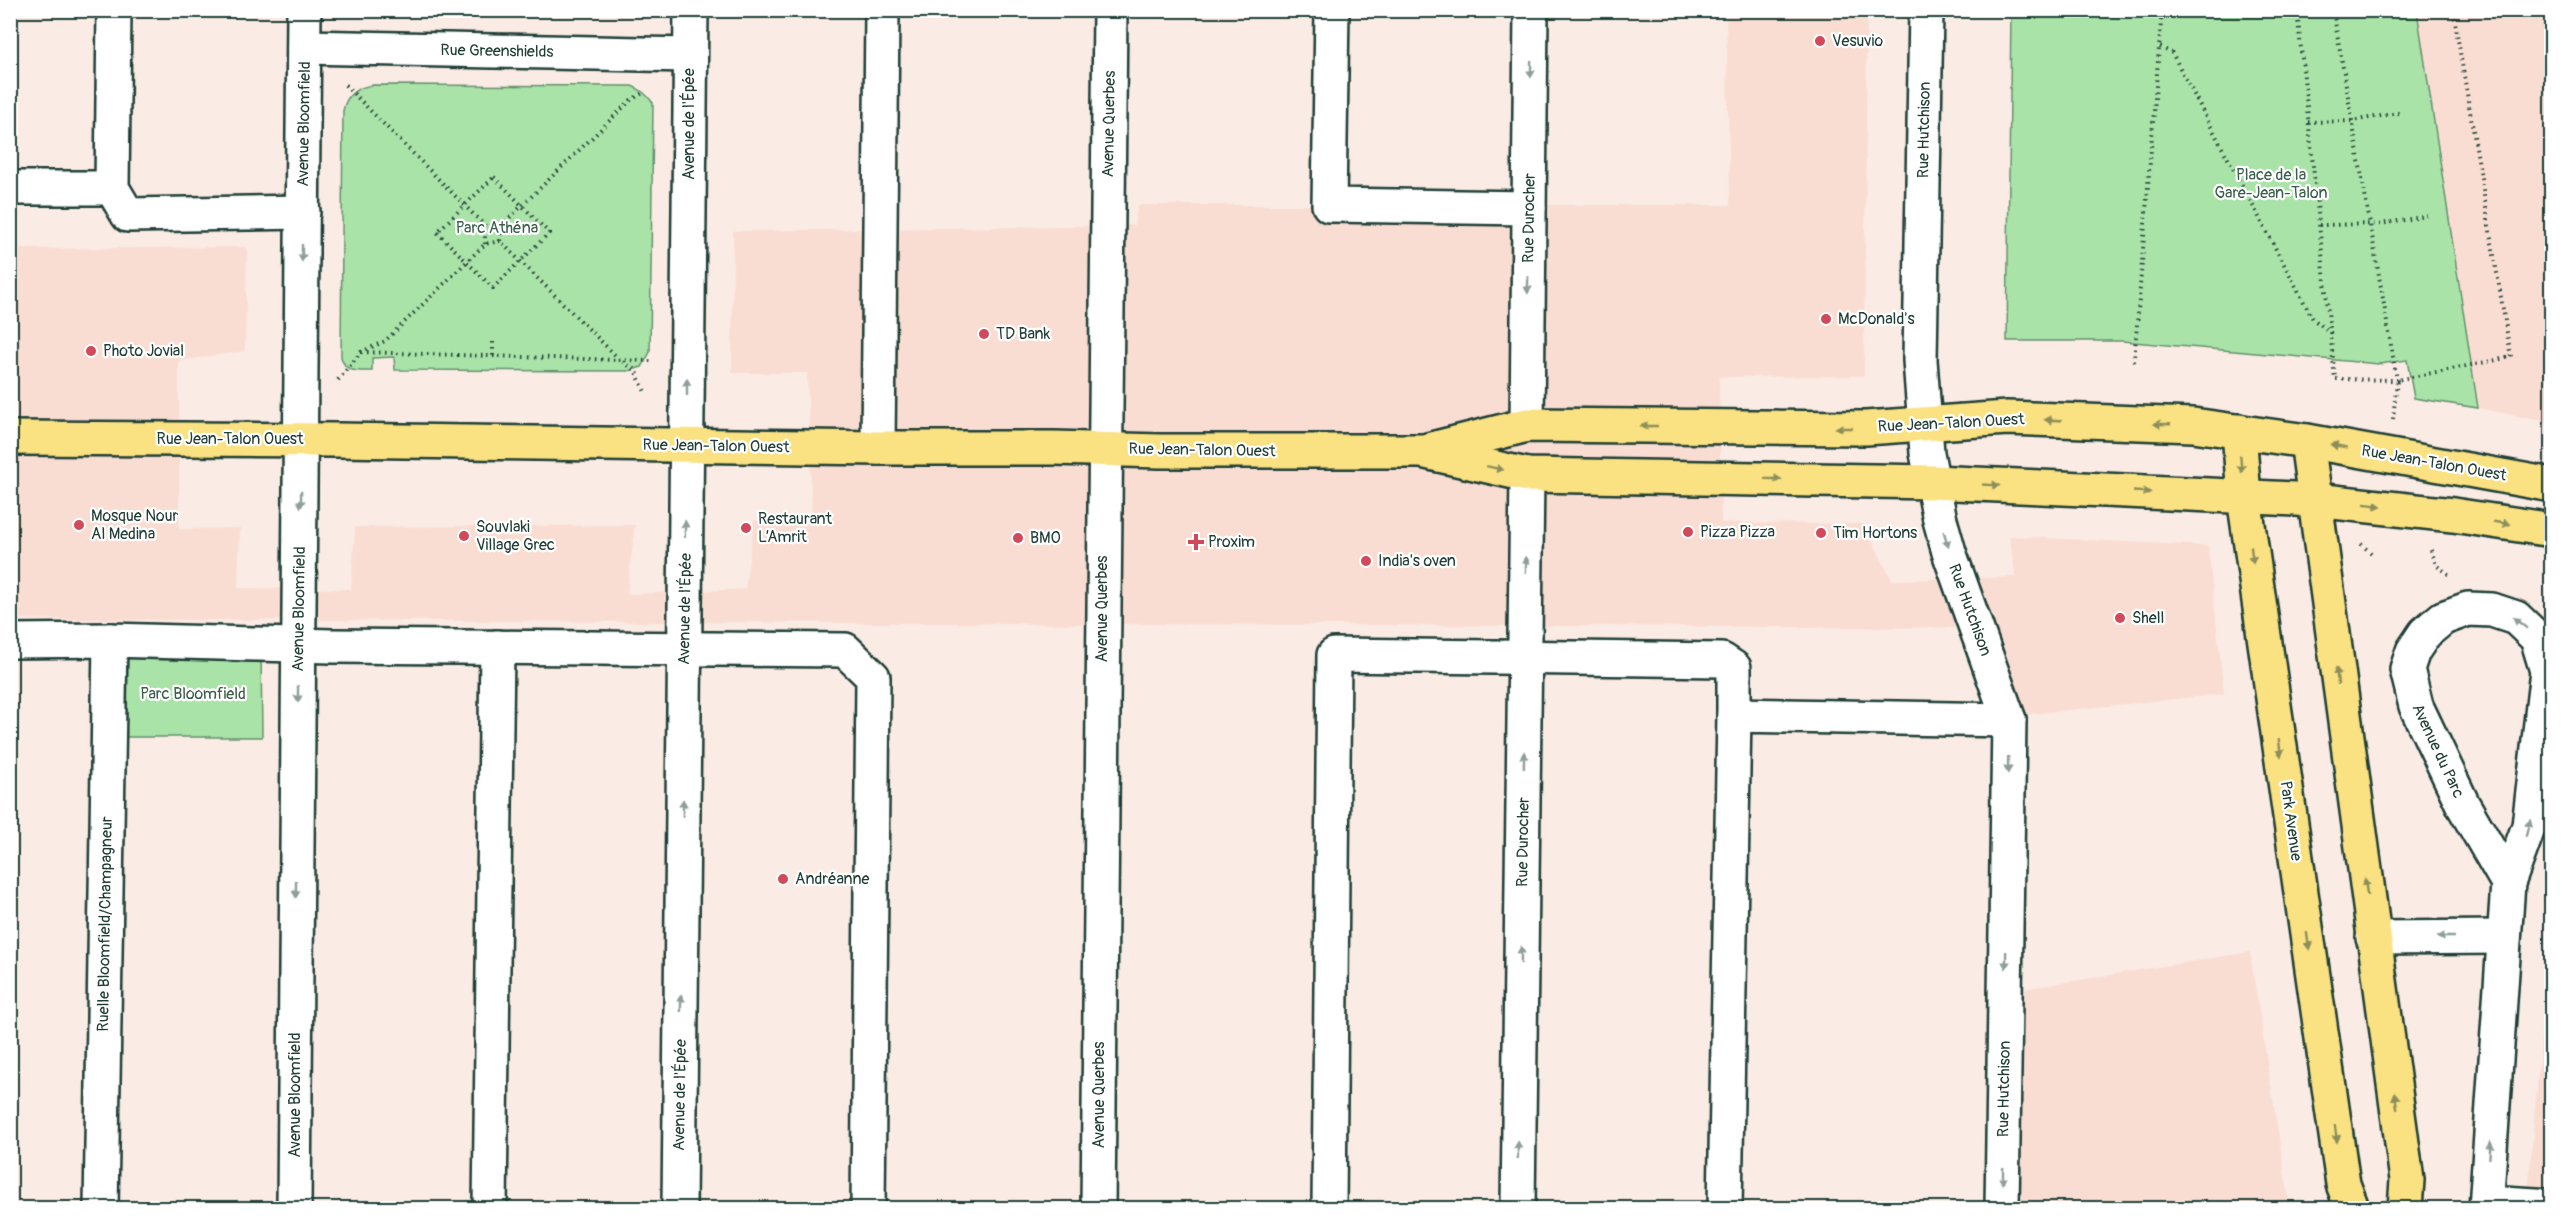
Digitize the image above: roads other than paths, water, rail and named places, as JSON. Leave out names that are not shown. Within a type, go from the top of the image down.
[{"type":"main road","name":"Rue Jean-Talon Ouest","points":[[1421,452],[1527,425],[1866,428],[2007,418],[2193,425],[2307,441],[2552,485]]},
{"type":"main road","name":"Park Avenue","points":[[2239,431],[2244,497],[2343,1184],[2352,1209]]},
{"type":"main road","name":"Rue Jean-Talon Ouest","points":[[10,438],[1421,452],[1527,475],[1933,482],[2314,500],[2453,515],[2552,530]]},
{"type":"main road","points":[[2307,441],[2407,1180],[2405,1209]]},
{"type":"street","points":[[114,10],[112,188],[128,215],[303,212]]},
{"type":"street","name":"Avenue Bloomfield","points":[[294,1209],[304,10]]},
{"type":"street","name":"Avenue de l'Épée","points":[[679,1209],[691,10]]},
{"type":"street","points":[[878,448],[882,10]]},
{"type":"street","name":"Avenue Querbes","points":[[1098,1209],[1110,10]]},
{"type":"street","points":[[1332,10],[1329,205],[1529,208]]},
{"type":"street","name":"Rue Durocher","points":[[1527,425],[1531,10]]},
{"type":"street","name":"Rue Hutchison","points":[[1926,10],[1920,360],[1924,423],[1933,482],[1949,552],[2009,720],[2002,1209]]},
{"type":"street","name":"Rue Greenshields","points":[[304,47],[689,55]]},
{"type":"street","points":[[10,188],[112,188]]},
{"type":"street","name":"Rue Durocher","points":[[1518,1209],[1527,475]]},
{"type":"street","name":"Avenue du Parc","points":[[2486,1205],[2508,883],[2529,826],[2547,671],[2537,638],[2516,618],[2492,610],[2468,609],[2443,618],[2425,633],[2407,669],[2416,706],[2463,805],[2508,883]]},
{"type":"street","points":[[10,641],[110,640],[298,645],[845,650],[873,677],[868,1209]]},
{"type":"street","name":"Ruelle Bloomfield/Champagneur","points":[[100,1209],[110,640]]},
{"type":"street","points":[[490,1209],[497,647]]},
{"type":"street","points":[[1329,1209],[1334,655],[1722,660],[1734,668],[1725,1209]]},
{"type":"street","points":[[1734,715],[2009,720]]},
{"type":"street","points":[[2373,938],[2504,937]]},
{"type":"street","points":[[2486,1205],[2552,1206]]},
{"type":"place","name":"Vesuvio","points":[[1820,41]]},
{"type":"place","name":"McDonald's","points":[[1826,319]]},
{"type":"place","name":"TD Bank","points":[[984,334]]},
{"type":"place","name":"Photo Jovial","points":[[91,351]]},
{"type":"place","name":"Mosque Nour Al Medina","points":[[79,525]]},
{"type":"place","name":"Restaurant L’Amrit","points":[[746,528]]},
{"type":"place","name":"Pizza Pizza","points":[[1688,532]]},
{"type":"place","name":"Tim Hortons","points":[[1821,533]]},
{"type":"place","name":"Souvlaki Village Grec","points":[[464,536]]},
{"type":"place","name":"BMO","points":[[1018,538]]},
{"type":"place","name":"Proxim","points":[[1196,542]]},
{"type":"place","name":"India's oven","points":[[1366,561]]},
{"type":"place","name":"Shell","points":[[2120,618]]},
{"type":"place","name":"Andréanne","points":[[783,879]]},
{"type":"park label","name":"Place de la Gare-Jean-Talon","points":[[2271,184]]},
{"type":"park label","name":"Parc Athéna","points":[[497,228]]},
{"type":"park label","name":"Parc Bloomfield","points":[[193,694]]}]
